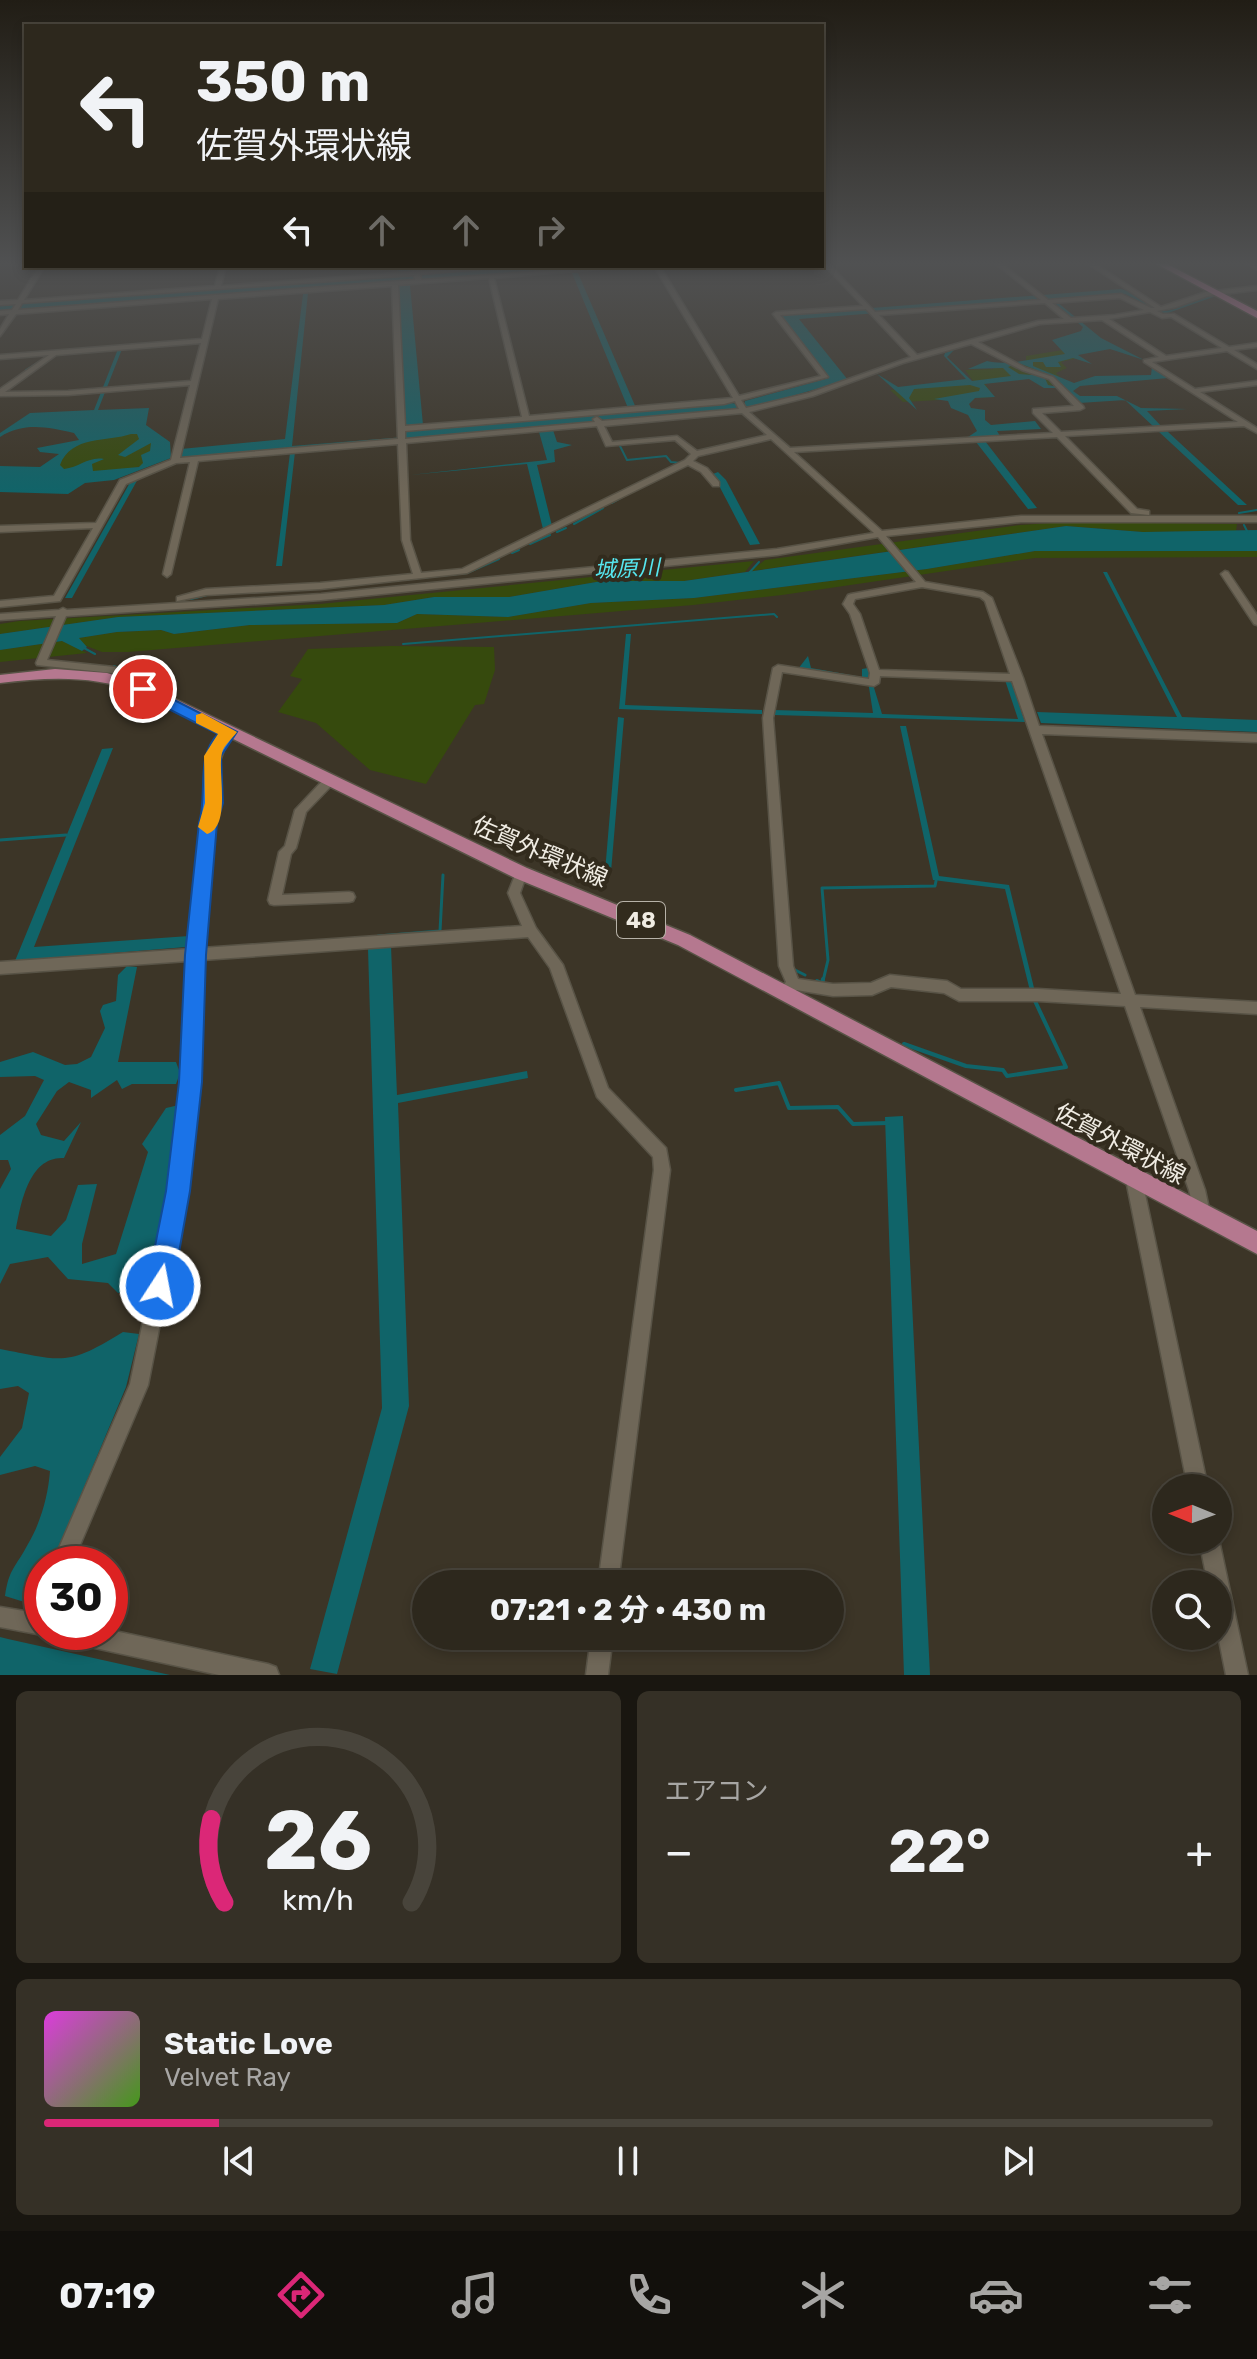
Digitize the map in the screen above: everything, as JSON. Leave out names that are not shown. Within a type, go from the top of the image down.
[{"type":"main road","name":"佐賀外環状線","points":[[0,679],[83,672],[111,676],[143,689],[521,873],[655,926],[788,988],[1134,1180],[1257,1243]]},
{"type":"street","points":[[0,357],[201,341]]},
{"type":"street","points":[[175,461],[203,341]]},
{"type":"street","points":[[398,341],[406,540],[418,576]]},
{"type":"street","points":[[507,341],[526,418]]},
{"type":"street","points":[[702,341],[740,406],[885,538],[921,582]]},
{"type":"street","points":[[402,436],[526,418],[597,418],[740,406],[825,377],[797,341]]},
{"type":"street","points":[[900,341],[916,358]]},
{"type":"street","points":[[1139,341],[1166,359]]},
{"type":"street","points":[[1214,341],[1257,367]]},
{"type":"street","points":[[0,604],[57,599],[123,482],[175,461],[402,436],[740,406],[842,385],[916,358],[973,342],[1024,369],[1045,375],[1080,408],[1036,411],[1134,511],[1195,518]]},
{"type":"street","points":[[1257,345],[1146,361],[1190,391],[1224,407],[1257,431]]},
{"type":"street","points":[[0,393],[57,352]]},
{"type":"street","points":[[0,393],[104,391],[193,383]]},
{"type":"street","points":[[1190,391],[1257,383]]},
{"type":"street","points":[[597,418],[609,444],[677,438],[716,484]]},
{"type":"street","points":[[789,450],[1244,424]]},
{"type":"street","points":[[117,608],[190,598],[206,592],[320,586],[478,566],[692,458],[772,436]]},
{"type":"street","points":[[167,574],[195,459]]},
{"type":"street","points":[[0,617],[321,597],[777,552],[1064,516],[1257,519]]},
{"type":"street","points":[[0,529],[99,525]]},
{"type":"street","points":[[1225,574],[1257,622]]},
{"type":"street","points":[[872,680],[847,600],[921,582],[983,595],[989,600],[1197,1190],[1202,1213]]},
{"type":"street","points":[[63,611],[41,663],[114,670],[146,683],[143,689]]},
{"type":"street","points":[[1018,678],[872,680],[778,668],[768,718],[788,988],[872,989],[890,981],[947,987],[959,995],[1038,995],[1257,1008]]},
{"type":"street","points":[[1036,730],[1257,738]]},
{"type":"street","points":[[70,1546],[139,1385],[178,1191],[190,1082],[195,955],[208,823],[214,803],[212,756],[216,745],[229,732]]},
{"type":"street","points":[[329,781],[301,810],[290,848],[285,852],[274,900],[349,897]]},
{"type":"street","points":[[521,873],[514,893],[531,931],[556,965],[602,1092],[660,1154],[662,1170],[610,1570]]},
{"type":"street","points":[[0,968],[531,931]]},
{"type":"street","points":[[1134,1180],[1195,1474]]},
{"type":"street","points":[[0,1617],[24,1619]]},
{"type":"street","points":[[128,1644],[268,1675]]},
{"type":"street","points":[[597,1675],[600,1650]]},
{"type":"street","points":[[1232,1650],[1237,1675]]},
{"type":"green space","points":[[1058,341],[1104,341],[1112,347],[1075,354],[1078,358],[1061,362],[1067,368],[1056,373],[1067,384],[1041,386],[1034,377],[983,381],[994,397],[903,402],[890,390],[973,381],[965,370],[1026,363],[1026,356],[1063,350]]},
{"type":"green space","points":[[140,411],[133,426],[162,444],[159,460],[99,476],[66,492],[0,488],[4,469],[44,470],[86,437],[85,428],[13,425],[28,416]]},
{"type":"green space","points":[[1067,522],[1237,524],[1236,531],[1143,532],[1066,526],[751,571],[765,560],[1020,525]]},
{"type":"green space","points":[[1035,551],[1257,551],[1257,557],[1035,558],[693,605],[128,652],[102,652],[79,643],[79,638],[117,632],[161,630],[174,634],[250,625],[397,623],[417,614],[508,617],[591,603],[694,598],[927,569]]},
{"type":"green space","points":[[754,561],[745,572],[684,581],[602,581],[509,597],[434,597],[384,605],[118,617],[0,634],[0,624],[19,621],[320,604]]},
{"type":"green space","points":[[62,641],[87,653],[0,662],[0,650]]},
{"type":"green space","points":[[494,647],[495,670],[484,704],[475,705],[426,784],[370,770],[316,723],[278,712],[302,679],[290,676],[308,649]]},
{"type":"water","points":[[297,341],[303,341],[292,446],[405,437],[405,431],[731,403],[744,405],[745,401],[829,378],[800,341],[817,341],[848,380],[750,408],[737,407],[736,411],[602,419],[593,423],[178,459],[181,449],[285,439]]},
{"type":"water","points":[[400,341],[415,341],[423,425],[405,427]]},
{"type":"water","points":[[600,341],[607,341],[636,408],[628,408]]},
{"type":"water","points":[[1053,341],[1107,341],[1144,360],[1110,349],[1078,355],[1092,364],[1073,358],[1058,362],[1061,367],[1046,367],[1043,362],[1033,362],[1033,366],[1074,383],[1095,376],[1151,375],[1152,367],[1168,378],[1080,386],[1073,391],[1080,396],[1117,396],[1125,400],[1079,403],[1060,388],[1044,388],[1029,379],[984,384],[995,397],[975,398],[969,404],[971,408],[985,410],[985,420],[991,425],[1035,421],[1041,429],[997,431],[1000,436],[968,437],[977,431],[968,415],[951,408],[948,401],[934,399],[979,391],[980,388],[970,385],[914,389],[909,398],[917,410],[877,374],[898,387],[966,379],[944,356],[954,350],[947,357],[972,381],[1011,376],[1003,368],[968,369],[987,361],[1011,364],[1008,367],[1019,374],[1044,376],[1048,385],[1058,387],[1052,376],[1016,362],[1065,354]]},
{"type":"water","points":[[118,349],[122,349],[98,410],[149,408],[146,425],[170,442],[171,458],[114,480],[85,483],[68,494],[0,492],[0,466],[40,467],[59,454],[40,452],[37,448],[79,440],[74,433],[45,428],[18,429],[0,437],[0,433],[30,413],[94,410]],"holes":[[[137,434],[139,439],[118,455],[125,457],[151,443],[150,451],[141,455],[143,463],[139,467],[93,471],[92,464],[104,459],[99,458],[64,469],[60,465],[65,455],[81,444]]]},
{"type":"water","points":[[1125,400],[1141,408],[1187,409],[1147,411],[1162,427],[1154,427]]},
{"type":"water","points":[[553,430],[557,442],[572,445],[554,450],[555,462],[537,465],[552,526],[543,529],[527,464],[410,475],[547,460],[539,432]]},
{"type":"water","points":[[1158,431],[1167,431],[1247,505],[1238,505]]},
{"type":"water","points":[[985,441],[1037,508],[1028,509],[976,442]]},
{"type":"water","points":[[295,452],[282,566],[276,566],[290,453]]},
{"type":"water","points":[[718,472],[726,480],[760,544],[750,545],[713,474]]},
{"type":"water","points":[[139,477],[72,598],[65,598],[132,479]]},
{"type":"water","points":[[1066,526],[1143,532],[1257,530],[1257,551],[1035,551],[927,569],[694,598],[591,603],[508,617],[417,614],[397,623],[250,625],[174,634],[161,630],[117,632],[79,638],[87,647],[82,651],[62,641],[0,650],[0,634],[118,617],[384,605],[434,597],[509,597],[602,581],[684,581]]},
{"type":"water","points":[[1103,572],[1107,572],[1182,717],[1257,720],[1257,732],[1041,723],[1037,712],[1177,717]]},
{"type":"water","points":[[626,634],[631,634],[625,705],[762,710],[762,714],[619,709]]},
{"type":"water","points":[[808,656],[811,668],[862,677],[862,669],[868,668],[882,714],[1018,719],[1005,680],[1011,681],[1025,722],[774,715],[774,710],[873,713],[868,681],[798,669]]},
{"type":"water","points":[[618,717],[624,718],[611,872],[605,872]]},
{"type":"water","points":[[900,726],[906,726],[939,876],[1009,885],[1035,992],[1030,991],[1005,889],[933,880]]},
{"type":"water","points":[[113,748],[34,947],[189,936],[186,947],[15,961],[102,749]]},
{"type":"water","points":[[391,946],[397,1095],[527,1071],[528,1078],[398,1103],[409,1406],[337,1674],[310,1669],[382,1408],[368,949]]},
{"type":"water","points":[[127,966],[137,967],[118,1062],[176,1062],[180,1073],[176,1084],[132,1084],[122,1089],[117,1080],[91,1098],[91,1090],[69,1082],[57,1091],[36,1124],[41,1135],[64,1141],[81,1122],[64,1158],[52,1159],[35,1173],[24,1195],[16,1229],[51,1236],[66,1220],[78,1185],[97,1184],[82,1244],[82,1264],[116,1254],[148,1152],[142,1144],[166,1108],[179,1105],[174,1179],[152,1281],[148,1289],[118,1293],[108,1283],[68,1279],[48,1257],[10,1264],[0,1284],[0,1189],[11,1169],[8,1160],[0,1160],[0,1135],[25,1116],[44,1080],[35,1076],[0,1077],[0,1062],[33,1052],[65,1065],[77,1064],[91,1057],[105,1028],[100,1011],[103,1005],[116,1001],[118,975]]},
{"type":"water","points":[[903,1116],[930,1675],[904,1675],[885,1117]]},
{"type":"water","points":[[123,1332],[139,1334],[126,1387],[60,1546],[27,1546],[46,1499],[50,1471],[35,1466],[0,1475],[0,1457],[22,1428],[29,1393],[18,1386],[0,1389],[0,1349],[52,1358],[76,1356]]},
{"type":"water","points":[[24,1551],[24,1602],[5,1596],[11,1573]]},
{"type":"water","points":[[0,1637],[24,1643],[24,1650],[58,1650],[170,1675],[0,1675]]},
{"type":"waterway","points":[[26,370],[47,357]]},
{"type":"waterway","points":[[620,446],[627,460],[666,456],[671,462],[681,463]]},
{"type":"waterway","points":[[612,503],[626,495]]},
{"type":"waterway","points":[[574,524],[603,508]]},
{"type":"waterway","points":[[1239,513],[1257,510]]},
{"type":"waterway","points":[[1244,525],[1248,533]]},
{"type":"waterway","points":[[557,532],[566,528]]},
{"type":"waterway","points":[[530,544],[550,535]]},
{"type":"waterway","points":[[512,553],[519,550]]},
{"type":"waterway","points":[[382,582],[467,573],[499,559]]},
{"type":"waterway","points":[[749,573],[759,562]]},
{"type":"waterway","points":[[191,599],[207,595]]},
{"type":"waterway","points":[[403,644],[774,614],[777,617]]},
{"type":"waterway","points":[[84,648],[95,654]]},
{"type":"waterway","points":[[114,666],[132,674]]},
{"type":"waterway","points":[[0,840],[66,835]]},
{"type":"waterway","points":[[378,936],[440,931],[443,875]]},
{"type":"waterway","points":[[823,981],[828,960],[822,888],[935,886],[936,881]]},
{"type":"waterway","points":[[793,969],[805,975]]},
{"type":"waterway","points":[[817,981],[822,984],[823,979]]},
{"type":"waterway","points":[[904,1044],[966,1066],[1003,1070],[1007,1076],[1066,1067],[1035,1001]]},
{"type":"waterway","points":[[736,1090],[779,1083],[789,1108],[838,1107],[853,1124],[888,1123]]},
{"type":"slow traffic","points":[[202,719],[229,732],[216,745],[212,756],[214,803],[207,827]]},
{"type":"route","points":[[143,689],[229,732],[216,745],[212,756],[214,803],[208,823],[195,955],[190,1082],[178,1191],[160,1286]]},
{"type":"water label","name":"城原川","points":[[627,568]]}]
